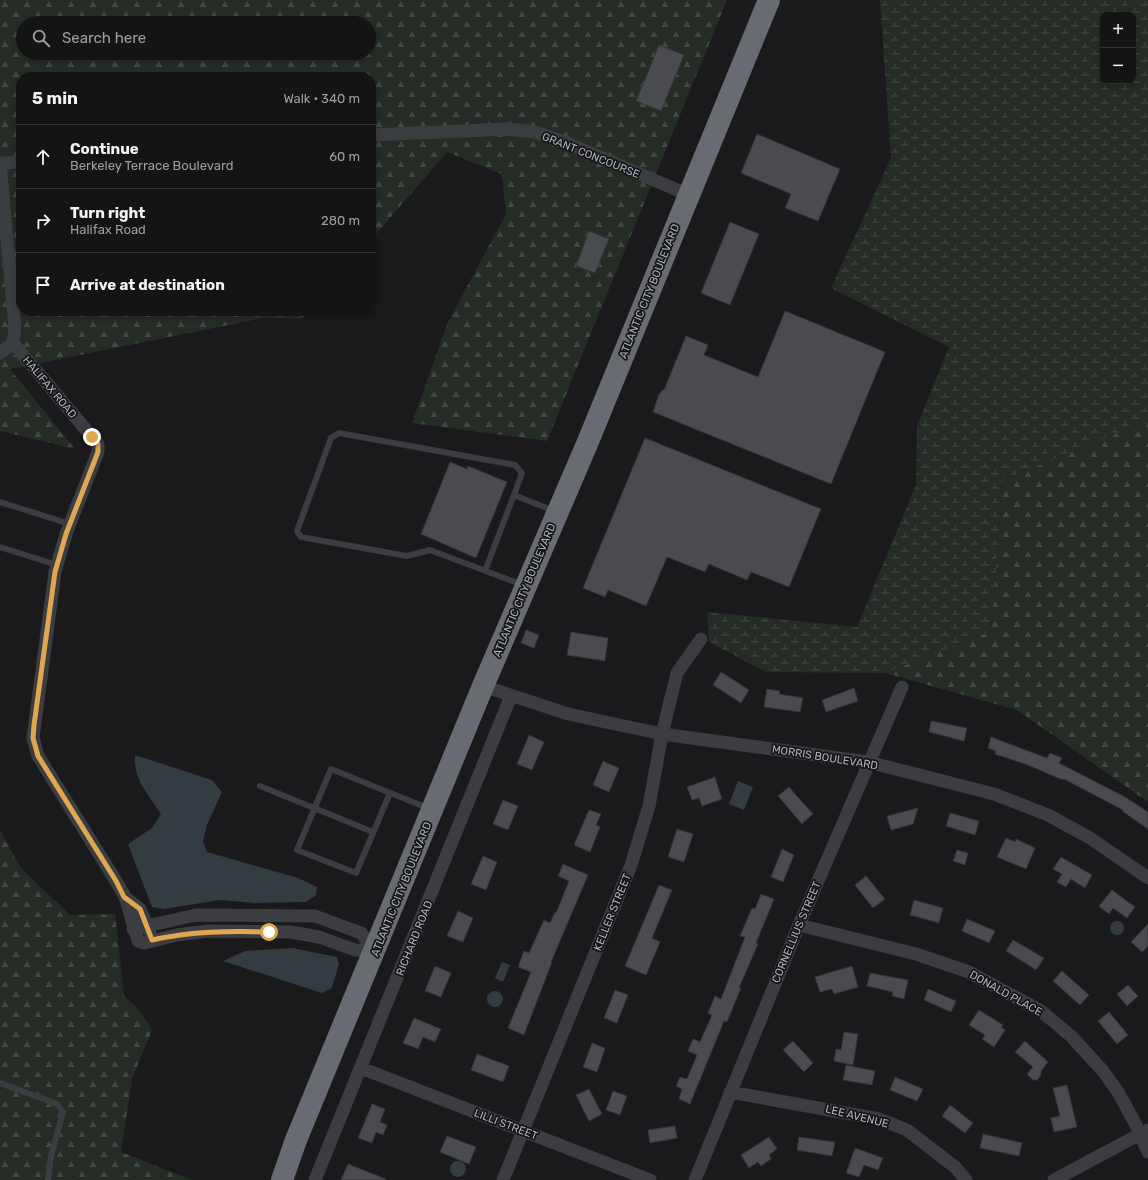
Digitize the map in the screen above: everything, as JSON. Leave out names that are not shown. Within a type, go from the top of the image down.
[{"type":"highway","name":"ATLANTIC CITY BOULEVARD","points":[[282,1180],[296,1140],[483,686],[558,512],[768,0]]},
{"type":"street","name":"GRANT CONCOURSE","points":[[376,135],[507,129],[535,132],[567,143],[689,195]]},
{"type":"street","points":[[0,353],[13,343],[15,327],[0,163],[16,162]]},
{"type":"street","name":"HALIFAX ROAD","points":[[13,343],[98,444],[98,452],[70,524],[57,565],[34,725],[35,746],[38,756],[116,881],[124,897],[138,941],[144,943],[152,940],[140,909],[124,897]]},
{"type":"street","name":"KELLER STREET","points":[[503,1180],[631,864],[649,806],[662,734],[677,673],[701,639]]},
{"type":"street","name":"MORRIS BOULEVARD","points":[[483,686],[568,714],[662,734],[868,762],[994,794],[1048,815],[1090,838],[1148,878]]},
{"type":"street","name":"CORNELLIUS STREET","points":[[695,1180],[799,925],[902,686]]},
{"type":"street","name":"RICHARD ROAD","points":[[315,1180],[511,696]]},
{"type":"street","points":[[134,928],[196,915],[315,916],[361,933],[375,951]]},
{"type":"street","name":"DONALD PLACE","points":[[799,925],[916,954],[969,972],[1041,1011],[1072,1036],[1103,1071],[1118,1092],[1135,1123],[1144,1132],[1148,1152]]},
{"type":"street","points":[[152,940],[208,931],[291,932],[319,937],[355,950],[375,951]]},
{"type":"street","name":"LILLI STREET","points":[[361,1068],[650,1180]]},
{"type":"street","name":"LEE AVENUE","points":[[730,1092],[879,1119],[907,1130],[955,1168],[966,1180]]},
{"type":"street","points":[[1054,1180],[1144,1132]]},
{"type":"lane","points":[[485,571],[522,473],[515,465],[339,434],[331,438],[297,531],[300,537],[407,556],[430,550],[485,571],[526,586]]},
{"type":"lane","points":[[514,495],[558,512]]},
{"type":"lane","points":[[0,502],[70,524]]},
{"type":"lane","points":[[0,547],[57,565]]},
{"type":"lane","points":[[390,793],[356,873],[297,850],[331,769],[433,810]]},
{"type":"lane","points":[[260,786],[373,832]]},
{"type":"lane","points":[[0,1083],[57,1104],[63,1112],[51,1156],[48,1180]]},
{"type":"green space","points":[[0,0],[727,0],[547,441],[412,423],[448,322],[506,214],[502,174],[447,152],[376,234],[376,72],[16,72],[16,316],[305,316],[302,319],[264,318],[10,369],[75,449],[0,431]]},
{"type":"green space","points":[[880,0],[1148,0],[1148,420],[1003,480],[991,631],[885,673],[766,672],[709,642],[707,612],[857,627],[916,485],[917,426],[949,347],[831,288],[891,158]]},
{"type":"green space","points":[[1148,420],[1148,802],[1017,710],[885,673],[991,631],[1003,480]]},
{"type":"green space","points":[[0,830],[21,868],[70,915],[115,914],[124,996],[140,1011],[152,1030],[132,1079],[121,1152],[192,1180],[0,1180]]},
{"type":"shaded area","points":[[135,755],[212,780],[222,792],[207,825],[203,842],[207,852],[298,878],[317,887],[316,895],[306,902],[255,903],[220,900],[164,909],[152,907],[128,844],[152,828],[161,814],[142,786],[136,772]]},
{"type":"shaded area","points":[[738,781],[753,787],[744,810],[729,804]]},
{"type":"shaded area","points":[[1114,921],[1120,921],[1124,925],[1124,931],[1120,935],[1114,935],[1110,931],[1110,925]]},
{"type":"shaded area","points":[[292,948],[337,957],[339,964],[332,988],[322,993],[223,961],[245,951]]},
{"type":"shaded area","points":[[502,962],[510,965],[503,982],[495,978]]},
{"type":"shaded area","points":[[492,991],[498,991],[503,996],[501,1005],[498,1007],[492,1007],[487,1002],[487,996]]},
{"type":"shaded area","points":[[458,1161],[465,1166],[466,1169],[461,1176],[458,1177],[451,1172],[450,1169],[455,1162]]},
{"type":"building","points":[[659,45],[684,55],[661,111],[636,101]]},
{"type":"building","points":[[757,134],[840,169],[818,221],[785,208],[791,194],[741,173]]},
{"type":"building","points":[[730,222],[759,234],[730,305],[701,293]]},
{"type":"building","points":[[589,231],[609,239],[595,273],[576,266]]},
{"type":"building","points":[[785,311],[885,352],[831,484],[653,412],[659,394],[662,390],[664,390],[686,336],[708,345],[704,355],[758,377]]},
{"type":"building","points":[[645,438],[821,509],[789,587],[751,572],[747,580],[709,564],[705,572],[667,557],[646,606],[608,590],[605,597],[583,588]]},
{"type":"building","points":[[450,462],[467,469],[468,466],[507,482],[476,558],[421,534]]},
{"type":"building","points":[[526,630],[539,635],[534,648],[521,643]]},
{"type":"building","points":[[571,632],[608,638],[605,661],[567,655]]},
{"type":"building","points":[[721,672],[749,690],[741,703],[713,685]]},
{"type":"building","points":[[854,688],[858,701],[826,712],[822,700]]},
{"type":"building","points":[[767,689],[780,691],[779,694],[803,698],[800,712],[764,707]]},
{"type":"building","points":[[931,721],[967,728],[964,741],[929,732]]},
{"type":"building","points":[[529,735],[544,742],[532,770],[517,764]]},
{"type":"building","points":[[991,737],[1047,758],[1050,753],[1062,758],[1059,763],[1125,797],[1148,812],[1148,829],[1122,811],[1123,810],[1064,779],[1063,780],[1028,765],[995,754],[996,751],[988,748]]},
{"type":"building","points":[[603,761],[619,768],[609,792],[593,785]]},
{"type":"building","points":[[715,777],[722,799],[702,806],[699,798],[692,800],[687,787]]},
{"type":"building","points":[[789,787],[813,814],[802,824],[778,796]]},
{"type":"building","points":[[503,800],[518,806],[508,830],[493,824]]},
{"type":"building","points":[[918,808],[913,824],[891,830],[887,816]]},
{"type":"building","points":[[589,810],[601,814],[596,825],[600,827],[590,852],[574,845]]},
{"type":"building","points":[[950,813],[979,821],[975,835],[946,826]]},
{"type":"building","points":[[677,829],[693,834],[684,862],[668,857]]},
{"type":"building","points":[[1006,838],[1015,842],[1016,839],[1035,848],[1026,869],[997,857]]},
{"type":"building","points":[[782,849],[794,855],[783,882],[771,877]]},
{"type":"building","points":[[957,850],[968,853],[965,865],[953,861]]},
{"type":"building","points":[[483,856],[497,862],[486,890],[471,884]]},
{"type":"building","points":[[1061,857],[1092,875],[1085,888],[1071,879],[1066,887],[1057,882],[1062,874],[1053,869]]},
{"type":"building","points":[[563,864],[588,875],[551,962],[524,1035],[508,1028],[531,972],[518,967],[524,951],[529,953],[544,920],[550,923],[555,912],[556,913],[569,881],[558,876]]},
{"type":"building","points":[[866,876],[885,899],[873,908],[855,885]]},
{"type":"building","points":[[659,885],[672,890],[652,938],[660,942],[646,975],[625,966]]},
{"type":"building","points":[[1112,890],[1135,907],[1127,918],[1113,908],[1109,914],[1099,906]]},
{"type":"building","points":[[761,894],[774,899],[756,943],[758,944],[739,988],[741,988],[727,1022],[724,1021],[690,1104],[679,1099],[682,1089],[676,1086],[680,1077],[687,1079],[697,1055],[688,1051],[693,1039],[700,1042],[712,1015],[708,1013],[715,996],[721,999],[745,937],[740,936],[752,908],[755,909]]},
{"type":"building","points":[[914,900],[943,908],[939,923],[910,915]]},
{"type":"building","points":[[458,911],[473,918],[463,942],[447,936]]},
{"type":"building","points":[[967,919],[995,931],[989,943],[962,931]]},
{"type":"building","points":[[1148,924],[1148,946],[1142,952],[1131,942]]},
{"type":"building","points":[[1013,940],[1044,958],[1036,970],[1006,951]]},
{"type":"building","points":[[435,966],[451,973],[441,997],[425,991]]},
{"type":"building","points":[[852,966],[858,987],[834,994],[832,989],[820,992],[815,977]]},
{"type":"building","points":[[1062,971],[1089,995],[1080,1005],[1053,981]]},
{"type":"building","points":[[870,973],[908,980],[904,999],[892,996],[893,992],[867,986]]},
{"type":"building","points":[[1128,985],[1138,996],[1127,1006],[1117,994]]},
{"type":"building","points":[[928,989],[956,1001],[951,1012],[924,1000]]},
{"type":"building","points":[[615,990],[628,995],[617,1023],[604,1018]]},
{"type":"building","points":[[979,1010],[1003,1025],[1001,1027],[1005,1030],[994,1047],[982,1039],[985,1035],[969,1025]]},
{"type":"building","points":[[1109,1012],[1128,1035],[1117,1044],[1098,1021]]},
{"type":"building","points":[[414,1018],[441,1029],[435,1042],[423,1037],[418,1049],[403,1043]]},
{"type":"building","points":[[844,1032],[858,1034],[853,1065],[834,1061],[836,1049],[841,1050]]},
{"type":"building","points":[[793,1041],[813,1063],[804,1072],[783,1050]]},
{"type":"building","points":[[1025,1041],[1048,1062],[1041,1071],[1041,1075],[1037,1080],[1033,1080],[1027,1074],[1033,1067],[1015,1052]]},
{"type":"building","points":[[592,1043],[605,1048],[597,1072],[583,1067]]},
{"type":"building","points":[[477,1054],[509,1066],[503,1082],[471,1070]]},
{"type":"building","points":[[846,1065],[875,1071],[872,1085],[843,1080]]},
{"type":"building","points":[[895,1077],[923,1089],[917,1101],[890,1090]]},
{"type":"building","points":[[1067,1085],[1077,1127],[1054,1132],[1051,1118],[1060,1116],[1053,1088]]},
{"type":"building","points":[[589,1089],[602,1114],[589,1121],[576,1095]]},
{"type":"building","points":[[613,1091],[627,1096],[620,1115],[606,1110]]},
{"type":"building","points":[[372,1104],[385,1109],[380,1122],[387,1125],[383,1135],[376,1132],[372,1143],[358,1138]]},
{"type":"building","points":[[950,1105],[973,1123],[965,1133],[942,1116]]},
{"type":"building","points":[[675,1126],[677,1138],[650,1143],[648,1130]]},
{"type":"building","points":[[983,1134],[1022,1143],[1019,1156],[980,1148]]},
{"type":"building","points":[[447,1136],[476,1147],[469,1164],[440,1152]]},
{"type":"building","points":[[769,1137],[777,1149],[769,1155],[771,1159],[761,1166],[758,1162],[749,1168],[741,1155]]},
{"type":"building","points":[[799,1137],[835,1142],[832,1156],[797,1150]]},
{"type":"building","points":[[855,1148],[883,1158],[878,1170],[864,1165],[859,1177],[846,1173]]},
{"type":"building","points":[[348,1164],[386,1179],[386,1180],[341,1180]]},
{"type":"route","points":[[92,437],[98,444],[98,452],[66,534],[55,572],[34,725],[33,738],[38,756],[116,881],[124,897],[140,909],[152,940],[208,931],[269,932]]}]
